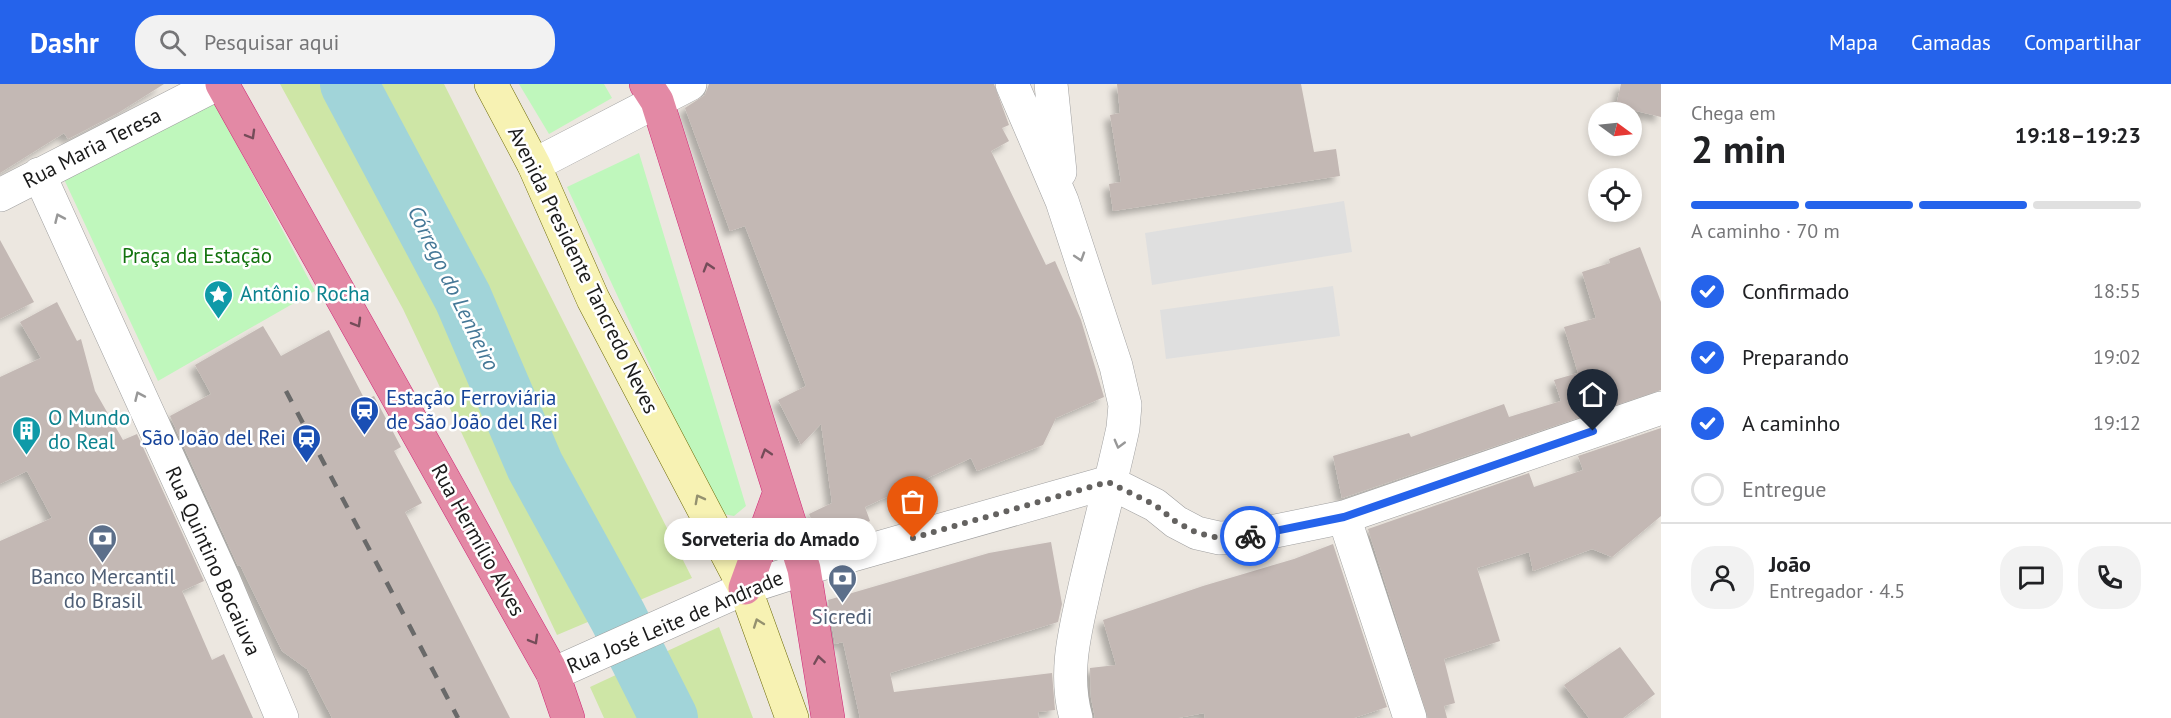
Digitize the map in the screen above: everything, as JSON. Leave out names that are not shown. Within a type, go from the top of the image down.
[{"type":"highway","name":"Rua Hermílio Alves","points":[[222,84],[553,674],[568,718]]},
{"type":"highway","points":[[651,93],[778,494],[804,568],[828,718]]},
{"type":"highway","points":[[740,590],[778,494]]},
{"type":"main road","name":"Avenida Presidente Tancredo Neves","points":[[491,84],[534,165],[593,299],[740,590],[792,718]]},
{"type":"street","name":"Rua Maria Teresa","points":[[0,195],[217,84]]},
{"type":"street","points":[[534,165],[651,93],[690,84]]},
{"type":"street","points":[[1012,84],[1062,201],[1124,397],[1123,428],[1108,482],[1073,640],[1069,680],[1070,696],[1076,718]]},
{"type":"street","points":[[1052,84],[1062,201]]},
{"type":"street","name":"Rua Quintino Bocaiuva","points":[[39,174],[223,578],[282,718]]},
{"type":"street","points":[[1108,482],[1155,505],[1184,527],[1209,536],[1229,539],[1344,517],[1661,408]]},
{"type":"street","name":"Rua José Leite de Andrade","points":[[553,674],[599,651],[740,590],[804,568],[1108,482]]},
{"type":"street","points":[[1344,517],[1398,715]]},
{"type":"green space","points":[[280,84],[444,84],[692,578],[557,635],[403,309]]},
{"type":"green space","points":[[519,84],[604,84],[612,98],[549,134]]},
{"type":"green space","name":"Praça da Estação","points":[[212,98],[315,291],[158,381],[63,177]]},
{"type":"green space","points":[[639,153],[746,506],[734,516],[718,513],[567,187]]},
{"type":"green space","points":[[719,627],[753,718],[604,718],[590,687]]},
{"type":"shaded area","points":[[1344,201],[1352,252],[1152,285],[1145,233]]},
{"type":"shaded area","points":[[1333,286],[1340,336],[1166,359],[1160,310]]},
{"type":"building","points":[[0,84],[164,84],[118,113],[68,139],[64,133],[0,173]]},
{"type":"building","points":[[709,84],[994,84],[1009,125],[1002,128],[1009,141],[991,151],[1046,265],[1055,261],[1081,320],[1104,397],[1056,418],[1043,445],[977,471],[971,458],[865,507],[870,521],[822,543],[809,514],[832,503],[821,424],[801,445],[778,400],[806,386],[745,226],[730,231],[685,108],[705,95]]},
{"type":"building","points":[[1117,84],[1301,84],[1314,152],[1336,149],[1340,176],[1113,211],[1109,184],[1121,182],[1110,115],[1120,113]]},
{"type":"building","points":[[1621,84],[1661,84],[1661,117],[1642,112],[1642,102],[1617,102]]},
{"type":"building","points":[[0,240],[34,302],[0,319]]},
{"type":"building","points":[[1640,247],[1661,302],[1661,390],[1342,498],[1333,456],[1409,433],[1411,437],[1504,404],[1509,417],[1561,401],[1554,380],[1578,373],[1564,327],[1596,318],[1582,272],[1610,263],[1609,259]]},
{"type":"building","points":[[57,302],[77,341],[81,339],[95,391],[123,440],[137,434],[204,581],[182,591],[212,660],[224,654],[253,718],[0,718],[0,541],[52,518],[27,471],[0,484],[0,377],[41,358],[20,322]]},
{"type":"building","points":[[263,326],[281,356],[329,330],[365,400],[374,396],[401,447],[394,451],[422,503],[405,512],[510,718],[332,718],[307,669],[282,651],[240,565],[238,566],[170,416],[211,394],[195,365]]},
{"type":"building","points":[[1661,428],[1661,516],[1612,557],[1592,549],[1533,571],[1529,552],[1477,568],[1500,641],[1444,659],[1455,703],[1444,706],[1447,718],[1428,718],[1368,529],[1529,473],[1534,487],[1583,470],[1578,456]]},
{"type":"building","points":[[1051,542],[1062,604],[1058,622],[890,673],[894,692],[1052,673],[1055,710],[1038,712],[1039,718],[860,718],[843,642],[835,644],[828,600],[989,553]]},
{"type":"building","points":[[1333,544],[1387,707],[1354,718],[1205,718],[1204,713],[1178,718],[1095,718],[1091,698],[1090,668],[1116,665],[1103,620],[1203,586],[1294,559]]},
{"type":"building","points":[[1620,647],[1655,694],[1623,718],[1589,718],[1564,685]]},
{"type":"waterway","name":"Córrego do Lenheiro","points":[[349,84],[463,298],[535,466],[618,617],[669,718]]},
{"type":"railway","points":[[286,391],[458,718]]},
{"type":"way so far","points":[[913,538],[1108,482],[1155,505],[1176,522],[1197,533],[1229,539],[1250,536]]},
{"type":"place","name":"Antônio Rocha","points":[[219,320]]},
{"type":"place","name":"Estação Ferroviária de São João del Rei","points":[[365,436]]},
{"type":"place","name":"O Mundo do Real","points":[[27,456]]},
{"type":"place","name":"São João del Rei","points":[[307,464]]},
{"type":"place","name":"Sorveteria do Amado","points":[[913,538]]},
{"type":"place","name":"Banco Mercantil do Brasil","points":[[103,564]]},
{"type":"place","name":"Sicredi","points":[[842,604]]},
{"type":"route","points":[[1250,536],[1344,517],[1593,431]]}]
